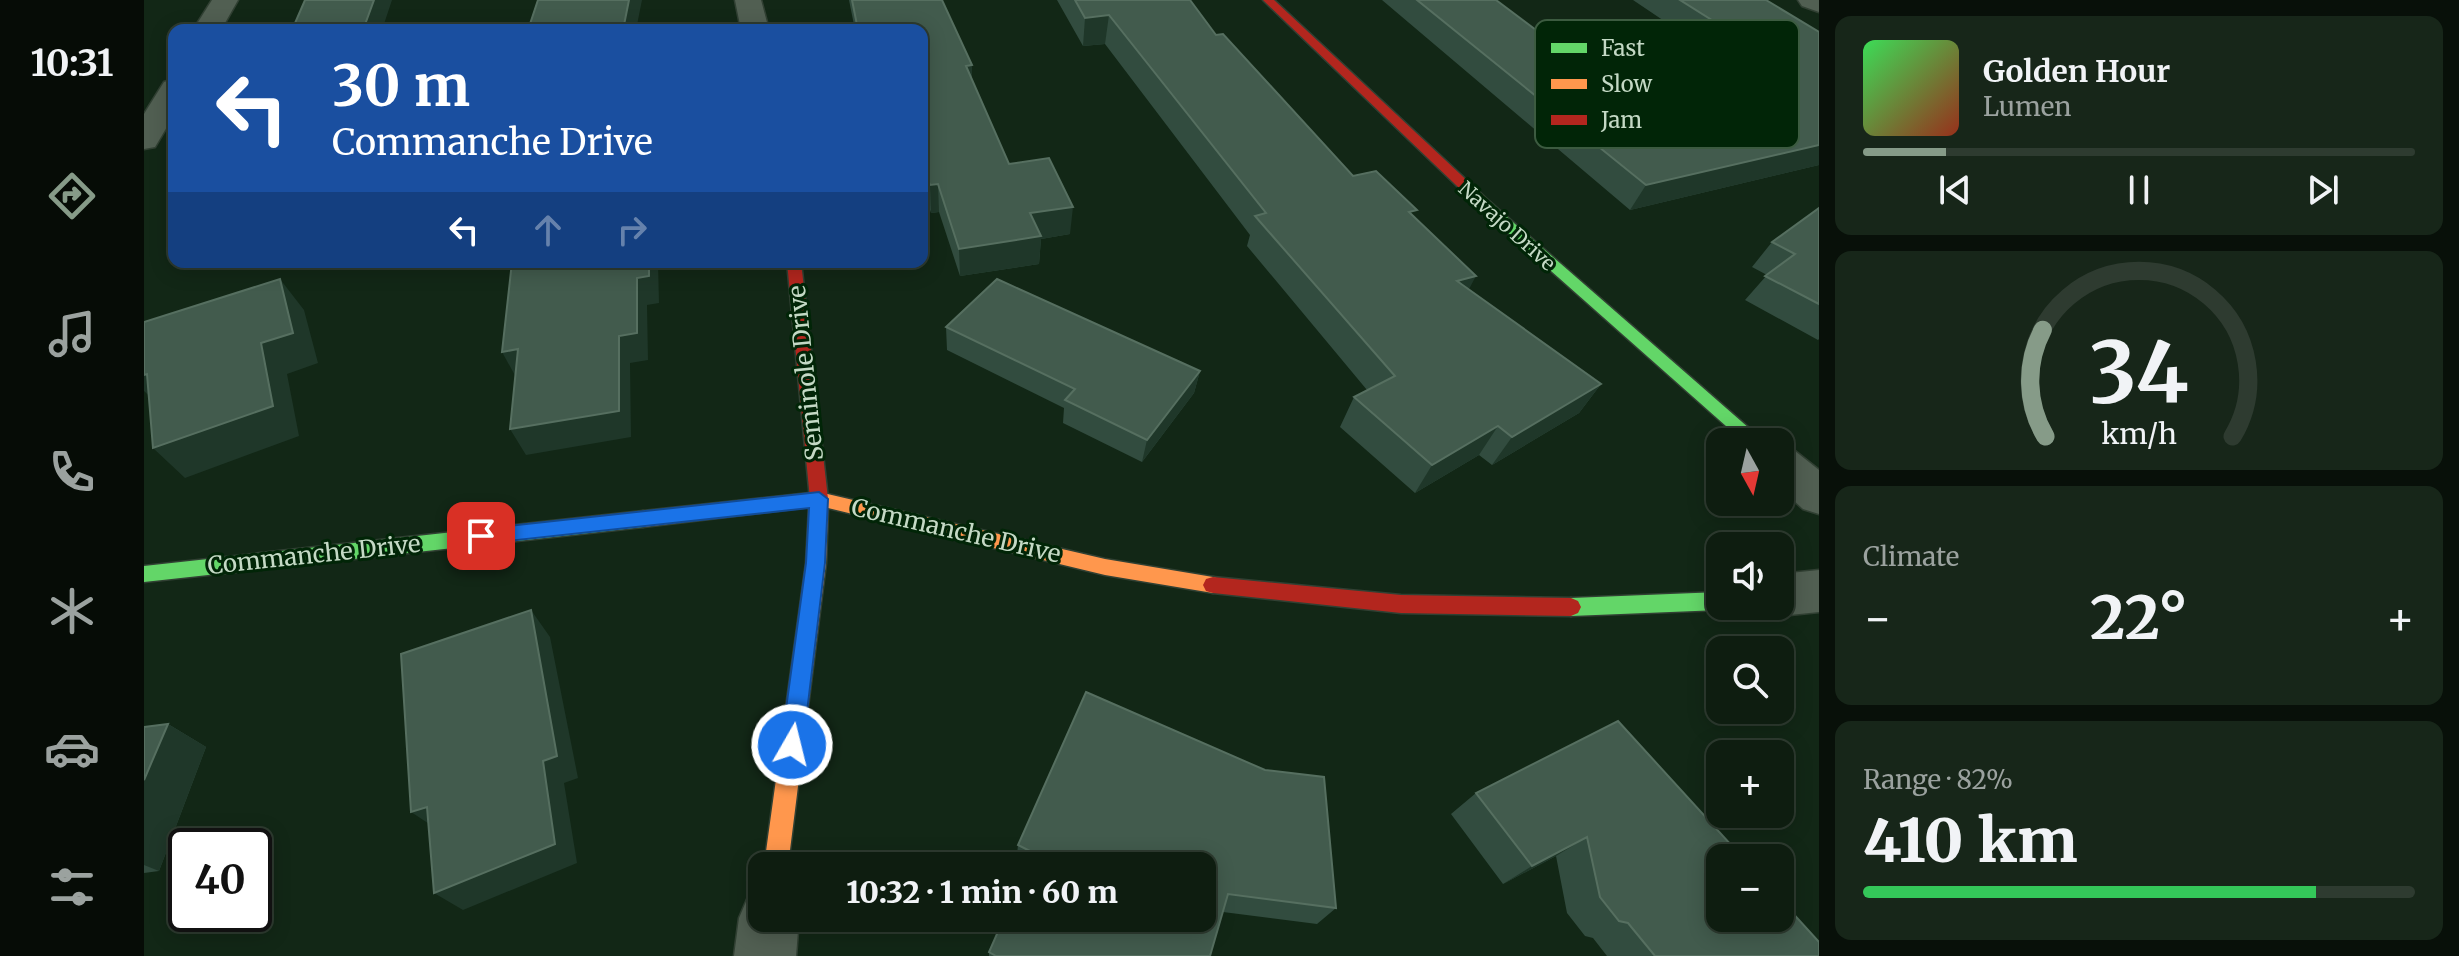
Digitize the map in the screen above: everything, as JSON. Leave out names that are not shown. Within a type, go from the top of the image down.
[{"type":"street","points":[[211,24],[225,0]]},
{"type":"street","points":[[748,0],[754,24]]},
{"type":"street","name":"Navajo Drive","points":[[1268,0],[1446,171],[1740,428]]},
{"type":"street","points":[[1811,0],[1819,4]]},
{"type":"street","points":[[144,140],[168,98]]},
{"type":"street","name":"Seminole Drive","points":[[778,852],[816,563],[819,499],[795,268]]},
{"type":"street","points":[[1794,475],[1819,496]]},
{"type":"street","name":"Commanche Drive","points":[[144,574],[819,499],[1105,567],[1251,591],[1401,604],[1534,609],[1706,602]]},
{"type":"street","points":[[1794,594],[1819,591]]},
{"type":"street","points":[[765,956],[768,932]]},
{"type":"building","points":[[305,0],[374,0],[365,24],[295,24]]},
{"type":"building","points":[[538,0],[629,0],[624,24],[530,24]]},
{"type":"building","points":[[852,0],[942,0],[972,65],[966,66],[1009,164],[1049,158],[1073,207],[1030,213],[1041,236],[959,249],[938,184],[930,185],[928,179],[928,24],[857,24]]},
{"type":"building","points":[[1075,0],[1190,0],[1216,35],[1223,34],[1353,176],[1376,171],[1417,210],[1409,212],[1476,276],[1457,281],[1601,384],[1512,437],[1498,426],[1432,465],[1354,397],[1395,376],[1255,216],[1266,213],[1109,15],[1085,18]]},
{"type":"building","points":[[1417,0],[1496,0],[1535,29],[1535,95]]},
{"type":"building","points":[[1680,0],[1766,0],[1819,32],[1819,145],[1646,185],[1600,148],[1799,148],[1799,20],[1712,20]]},
{"type":"building","points":[[1819,208],[1819,304],[1765,276],[1795,254],[1772,242]]},
{"type":"building","points":[[511,268],[649,268],[649,276],[637,278],[637,333],[619,336],[619,411],[510,429],[518,349],[502,352]]},
{"type":"building","points":[[280,279],[293,333],[261,343],[273,406],[153,448],[147,374],[144,375],[144,322]]},
{"type":"building","points":[[997,279],[1200,371],[1147,440],[1065,400],[1075,389],[946,327]]},
{"type":"building","points":[[531,610],[557,756],[543,761],[555,844],[434,893],[427,807],[411,812],[401,654]]},
{"type":"building","points":[[1086,692],[1265,770],[1324,777],[1336,908],[1228,894],[1210,956],[996,956],[989,952],[998,932],[1216,932],[1216,852],[1032,852],[1018,845]]},
{"type":"building","points":[[1618,721],[1706,817],[1706,828],[1716,828],[1730,844],[1706,844],[1706,932],[1794,932],[1794,914],[1819,942],[1819,956],[1655,956],[1628,923],[1619,921],[1600,897],[1587,837],[1532,866],[1476,793]]},
{"type":"building","points":[[168,724],[144,780],[144,727]]},
{"type":"traffic: fast","points":[[1485,205],[1740,428]]},
{"type":"traffic: fast","points":[[144,574],[643,519]]},
{"type":"traffic: fast","points":[[1571,607],[1706,602]]},
{"type":"traffic: slow","points":[[643,519],[819,499],[1105,567],[1213,585]]},
{"type":"traffic: slow","points":[[778,852],[816,563],[819,499]]},
{"type":"traffic: jam","points":[[1268,0],[1485,205]]},
{"type":"traffic: jam","points":[[795,268],[819,499]]},
{"type":"traffic: jam","points":[[1213,585],[1401,604],[1571,607]]},
{"type":"route","points":[[481,536],[819,499],[816,563],[792,745]]}]
